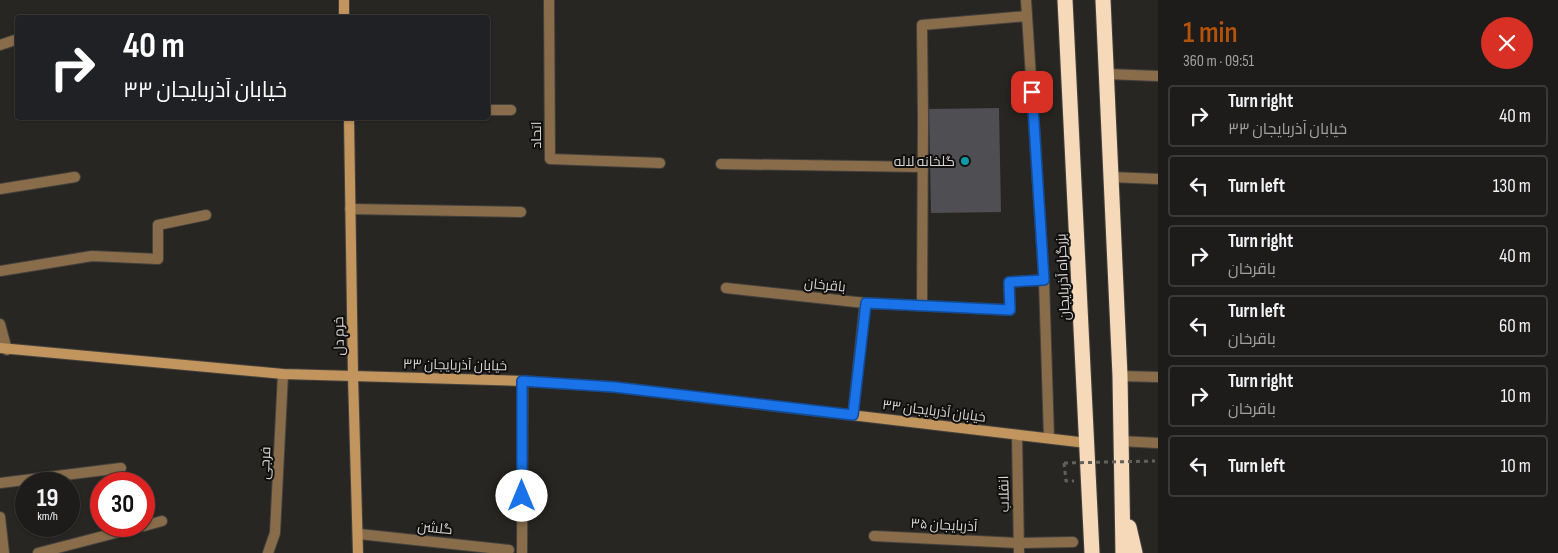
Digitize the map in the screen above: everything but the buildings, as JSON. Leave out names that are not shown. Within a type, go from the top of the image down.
[{"type":"highway","name":"بزرگراه آذربایجان","points":[[1065,0],[1092,553]]},
{"type":"highway","points":[[1103,0],[1120,376],[1123,553]]},
{"type":"highway","points":[[1121,491],[1135,553]]},
{"type":"highway","points":[[1084,553],[1090,492]]},
{"type":"street","points":[[344,0],[344,15]]},
{"type":"street","name":"اتحاد","points":[[549,0],[550,159],[660,162]]},
{"type":"street","points":[[1026,0],[1044,280],[1049,438]]},
{"type":"street","points":[[922,306],[922,25],[1027,16]]},
{"type":"street","points":[[0,45],[15,40]]},
{"type":"street","points":[[1107,74],[1158,76]]},
{"type":"street","points":[[490,110],[511,110]]},
{"type":"street","name":"خرم دل","points":[[349,120],[358,553]]},
{"type":"street","points":[[721,164],[923,167]]},
{"type":"street","points":[[0,190],[75,177]]},
{"type":"street","points":[[1111,177],[1158,180]]},
{"type":"street","points":[[350,209],[521,212]]},
{"type":"street","points":[[0,271],[92,256],[158,259],[158,225],[206,215]]},
{"type":"street","name":"باقرخان","points":[[726,288],[866,303],[1010,310],[1009,282],[1044,280]]},
{"type":"street","points":[[853,415],[866,303]]},
{"type":"street","points":[[0,324],[4,349]]},
{"type":"street","name":"خیابان آذربایجان ۳۳","points":[[4,349],[283,374],[522,381],[614,387],[1087,443]]},
{"type":"street","name":"فرجی","points":[[268,553],[275,533],[283,374]]},
{"type":"street","points":[[1120,376],[1158,377]]},
{"type":"street","points":[[522,381],[522,553]]},
{"type":"street","name":"انقلاب","points":[[1018,435],[1019,548]]},
{"type":"street","points":[[1120,441],[1158,443]]},
{"type":"street","points":[[0,483],[121,468]]},
{"type":"street","points":[[0,517],[4,553]]},
{"type":"street","points":[[155,523],[162,521]]},
{"type":"street","name":"گلشن","points":[[359,534],[509,550]]},
{"type":"street","name":"آذربایجان ۳۵","points":[[874,536],[1019,548],[1073,542]]},
{"type":"street","points":[[38,553],[100,537]]},
{"type":"path","points":[[1066,481],[1064,463],[1156,461]]},
{"type":"place","name":"گلخانه لاله","points":[[965,161]]},
{"type":"route","points":[[522,496],[522,381],[614,387],[853,415],[866,303],[1010,310],[1009,282],[1044,280],[1032,92]]}]
